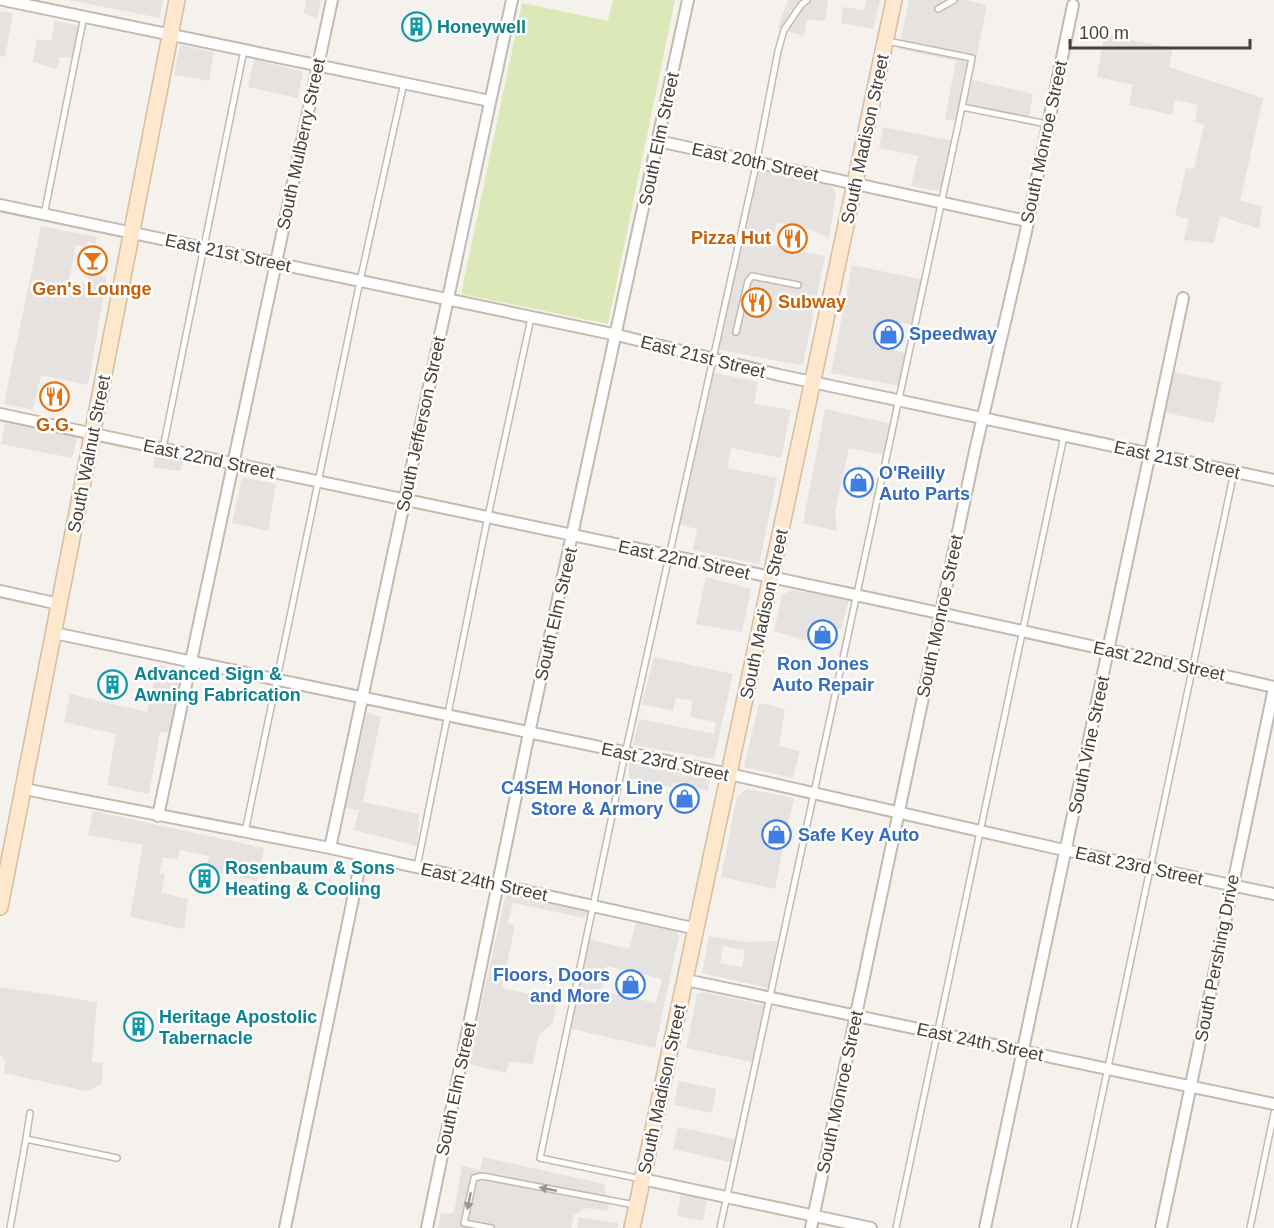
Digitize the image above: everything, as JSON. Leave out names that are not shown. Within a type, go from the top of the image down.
[{"type":"main road","name":"South Walnut Street","points":[[0,907],[177,0]]},
{"type":"main road","name":"South Madison Street","points":[[632,1228],[894,0]]},
{"type":"street","points":[[3,0],[171,33],[490,101]]},
{"type":"street","name":"South Mulberry Street","points":[[158,816],[332,0]]},
{"type":"street","name":"South Jefferson Street","points":[[330,848],[364,699],[512,0]]},
{"type":"street","name":"South Elm Street","points":[[427,1228],[500,885],[529,732],[688,0]]},
{"type":"street","name":"South Monroe Street","points":[[811,1228],[982,419],[1048,124],[1070,3]]},
{"type":"street","name":"East 20th Street","points":[[658,141],[1027,220]]},
{"type":"street","name":"East 21st Street","points":[[0,205],[616,335],[812,382],[1274,480]]},
{"type":"street","name":"South Vine Street","points":[[985,1228],[1183,298]]},
{"type":"street","name":"East 22nd Street","points":[[0,414],[318,482],[405,498],[670,557],[858,594],[1274,687]]},
{"type":"street","points":[[0,591],[59,604]]},
{"type":"street","name":"East 23rd Street","points":[[54,633],[729,774],[813,795],[1274,894]]},
{"type":"street","name":"South Pershing Drive","points":[[1161,1228],[1274,687]]},
{"type":"street","name":"East 24th Street","points":[[24,789],[330,848],[697,928]]},
{"type":"street","points":[[285,1228],[362,855]]},
{"type":"street","name":"East 24th Street","points":[[686,980],[1274,1104]]},
{"type":"street","points":[[642,1179],[871,1228]]},
{"type":"lane","points":[[642,1179],[540,1158],[595,906],[625,754],[714,360],[778,51],[784,30],[807,0]]},
{"type":"lane","points":[[938,9],[954,0]]},
{"type":"lane","points":[[44,214],[84,16]]},
{"type":"lane","points":[[720,1228],[972,58],[885,40]]},
{"type":"lane","points":[[163,449],[244,50]]},
{"type":"lane","points":[[244,832],[404,83]]},
{"type":"lane","points":[[962,107],[1048,124]]},
{"type":"lane","points":[[736,332],[748,281],[752,276],[798,285]]},
{"type":"lane","points":[[417,867],[488,516],[531,318]]},
{"type":"lane","points":[[896,1228],[1064,436]]},
{"type":"lane","points":[[1074,1228],[1234,472]]},
{"type":"lane","points":[[10,1228],[30,1113]]},
{"type":"lane","points":[[1250,1228],[1274,1113]]},
{"type":"lane","points":[[26,1139],[117,1158]]},
{"type":"lane","points":[[491,1228],[464,1223],[474,1178],[482,1176],[637,1206]]},
{"type":"green space","points":[[613,0],[675,0],[608,324],[461,294],[522,3],[608,21]]},
{"type":"shaded area","points":[[69,0],[163,0],[160,18]]},
{"type":"shaded area","points":[[306,0],[321,0],[317,19],[304,13]]},
{"type":"shaded area","points":[[788,0],[828,0],[825,21],[807,19],[804,36],[778,28]]},
{"type":"shaded area","points":[[866,0],[880,0],[873,29],[841,23],[843,7],[864,10]]},
{"type":"shaded area","points":[[909,0],[966,0],[987,5],[972,80],[1033,94],[1029,119],[962,107],[959,121],[945,119],[956,61],[899,49]]},
{"type":"shaded area","points":[[0,11],[13,13],[5,57],[0,56]]},
{"type":"shaded area","points":[[55,21],[82,26],[75,58],[60,57],[57,69],[33,62],[37,39],[51,41]]},
{"type":"shaded area","points":[[1104,35],[1173,48],[1169,67],[1263,98],[1240,201],[1262,206],[1259,229],[1220,216],[1214,243],[1184,240],[1189,219],[1175,215],[1186,168],[1194,169],[1204,125],[1195,122],[1198,105],[1175,100],[1172,115],[1129,105],[1133,85],[1097,77]]},
{"type":"shaded area","points":[[180,45],[214,52],[209,81],[174,75]]},
{"type":"shaded area","points":[[254,59],[303,72],[298,98],[248,87]]},
{"type":"shaded area","points":[[883,127],[954,141],[943,192],[911,186],[918,156],[879,148]]},
{"type":"shaded area","points":[[755,170],[826,185],[833,188],[836,197],[829,238],[812,230],[777,222],[771,245],[825,256],[803,364],[799,365],[716,349]]},
{"type":"shaded area","points":[[41,226],[97,237],[96,244],[88,242],[86,247],[76,245],[69,281],[87,285],[89,273],[107,277],[88,385],[41,375],[33,410],[4,404]]},
{"type":"shaded area","points":[[852,265],[924,280],[914,325],[883,320],[877,347],[908,353],[900,386],[831,373]]},
{"type":"shaded area","points":[[1168,371],[1222,382],[1214,423],[1159,411]]},
{"type":"shaded area","points":[[711,372],[758,382],[754,404],[791,410],[781,458],[731,448],[727,468],[777,478],[759,564],[693,550],[697,529],[677,524]]},
{"type":"shaded area","points":[[825,409],[893,424],[886,455],[849,448],[835,511],[837,531],[803,523]]},
{"type":"shaded area","points":[[5,423],[77,437],[72,458],[1,444]]},
{"type":"shaded area","points":[[155,455],[184,460],[180,471],[153,467]]},
{"type":"shaded area","points":[[242,477],[276,484],[268,531],[232,523]]},
{"type":"shaded area","points":[[706,577],[751,589],[742,632],[696,624]]},
{"type":"shaded area","points":[[791,590],[849,599],[841,629],[809,624],[806,641],[774,631],[782,595]]},
{"type":"shaded area","points":[[654,657],[733,674],[714,759],[633,745],[639,719],[714,734],[716,722],[690,717],[693,701],[676,698],[673,711],[642,704]]},
{"type":"shaded area","points":[[158,665],[185,671],[171,733],[160,732],[149,794],[107,785],[116,734],[64,722],[70,694],[147,712]]},
{"type":"shaded area","points":[[759,703],[785,709],[779,746],[800,751],[793,778],[744,767]]},
{"type":"shaded area","points":[[367,712],[381,717],[363,802],[419,814],[417,846],[354,830],[359,810],[346,808]]},
{"type":"shaded area","points":[[629,762],[710,780],[708,791],[673,782],[671,787],[629,778]]},
{"type":"shaded area","points":[[747,789],[794,798],[788,825],[771,822],[766,845],[783,848],[775,889],[721,877],[737,797]]},
{"type":"shaded area","points":[[93,811],[264,848],[257,881],[206,870],[209,856],[180,850],[178,860],[163,857],[159,875],[165,874],[161,893],[188,899],[184,929],[130,917],[143,845],[88,835]]},
{"type":"shaded area","points":[[506,893],[590,911],[584,918],[513,903],[508,923],[515,925],[502,988],[557,1000],[553,1023],[539,1034],[533,1064],[509,1062],[506,1073],[468,1064]]},
{"type":"shaded area","points":[[636,923],[675,931],[679,936],[655,1048],[568,1028],[588,939],[629,949]],"holes":[[[607,966],[662,979],[656,1003],[601,991]]]},
{"type":"shaded area","points":[[709,936],[746,942],[777,941],[768,988],[702,973]],"holes":[[[723,946],[745,950],[742,967],[720,963]]]},
{"type":"shaded area","points":[[0,987],[97,1002],[92,1062],[103,1063],[102,1084],[86,1091],[4,1073],[5,1061],[0,1054]]},
{"type":"shaded area","points":[[703,992],[769,1006],[757,1063],[686,1048],[697,994]]},
{"type":"shaded area","points":[[679,1081],[716,1089],[712,1113],[674,1105]]},
{"type":"shaded area","points":[[678,1127],[739,1140],[734,1163],[673,1149]]},
{"type":"shaded area","points":[[483,1157],[604,1184],[609,1211],[585,1208],[574,1215],[571,1228],[438,1228],[441,1214],[454,1213],[462,1166],[480,1170]]},
{"type":"shaded area","points":[[681,1194],[707,1199],[703,1221],[677,1216]]},
{"type":"shaded area","points":[[579,1217],[618,1223],[617,1228],[577,1228]]},
{"type":"place","name":"Honeywell","points":[[416,27]]},
{"type":"place","name":"Pizza Hut","points":[[792,238]]},
{"type":"place","name":"Gen's Lounge","points":[[92,260]]},
{"type":"place","name":"Subway","points":[[757,302]]},
{"type":"place","name":"Speedway","points":[[888,334]]},
{"type":"place","name":"G.G.","points":[[55,396]]},
{"type":"place","name":"O'Reilly Auto Parts","points":[[858,483]]},
{"type":"place","name":"Ron Jones Auto Repair","points":[[823,635]]},
{"type":"place","name":"Advanced Sign & Awning Fabrication","points":[[113,684]]},
{"type":"place","name":"C4SEM Honor Line Store & Armory","points":[[684,798]]},
{"type":"place","name":"Safe Key Auto","points":[[777,835]]},
{"type":"place","name":"Rosenbaum & Sons Heating & Cooling","points":[[204,878]]},
{"type":"place","name":"Floors, Doors and More","points":[[631,985]]},
{"type":"place","name":"Heritage Apostolic Tabernacle","points":[[138,1027]]}]
